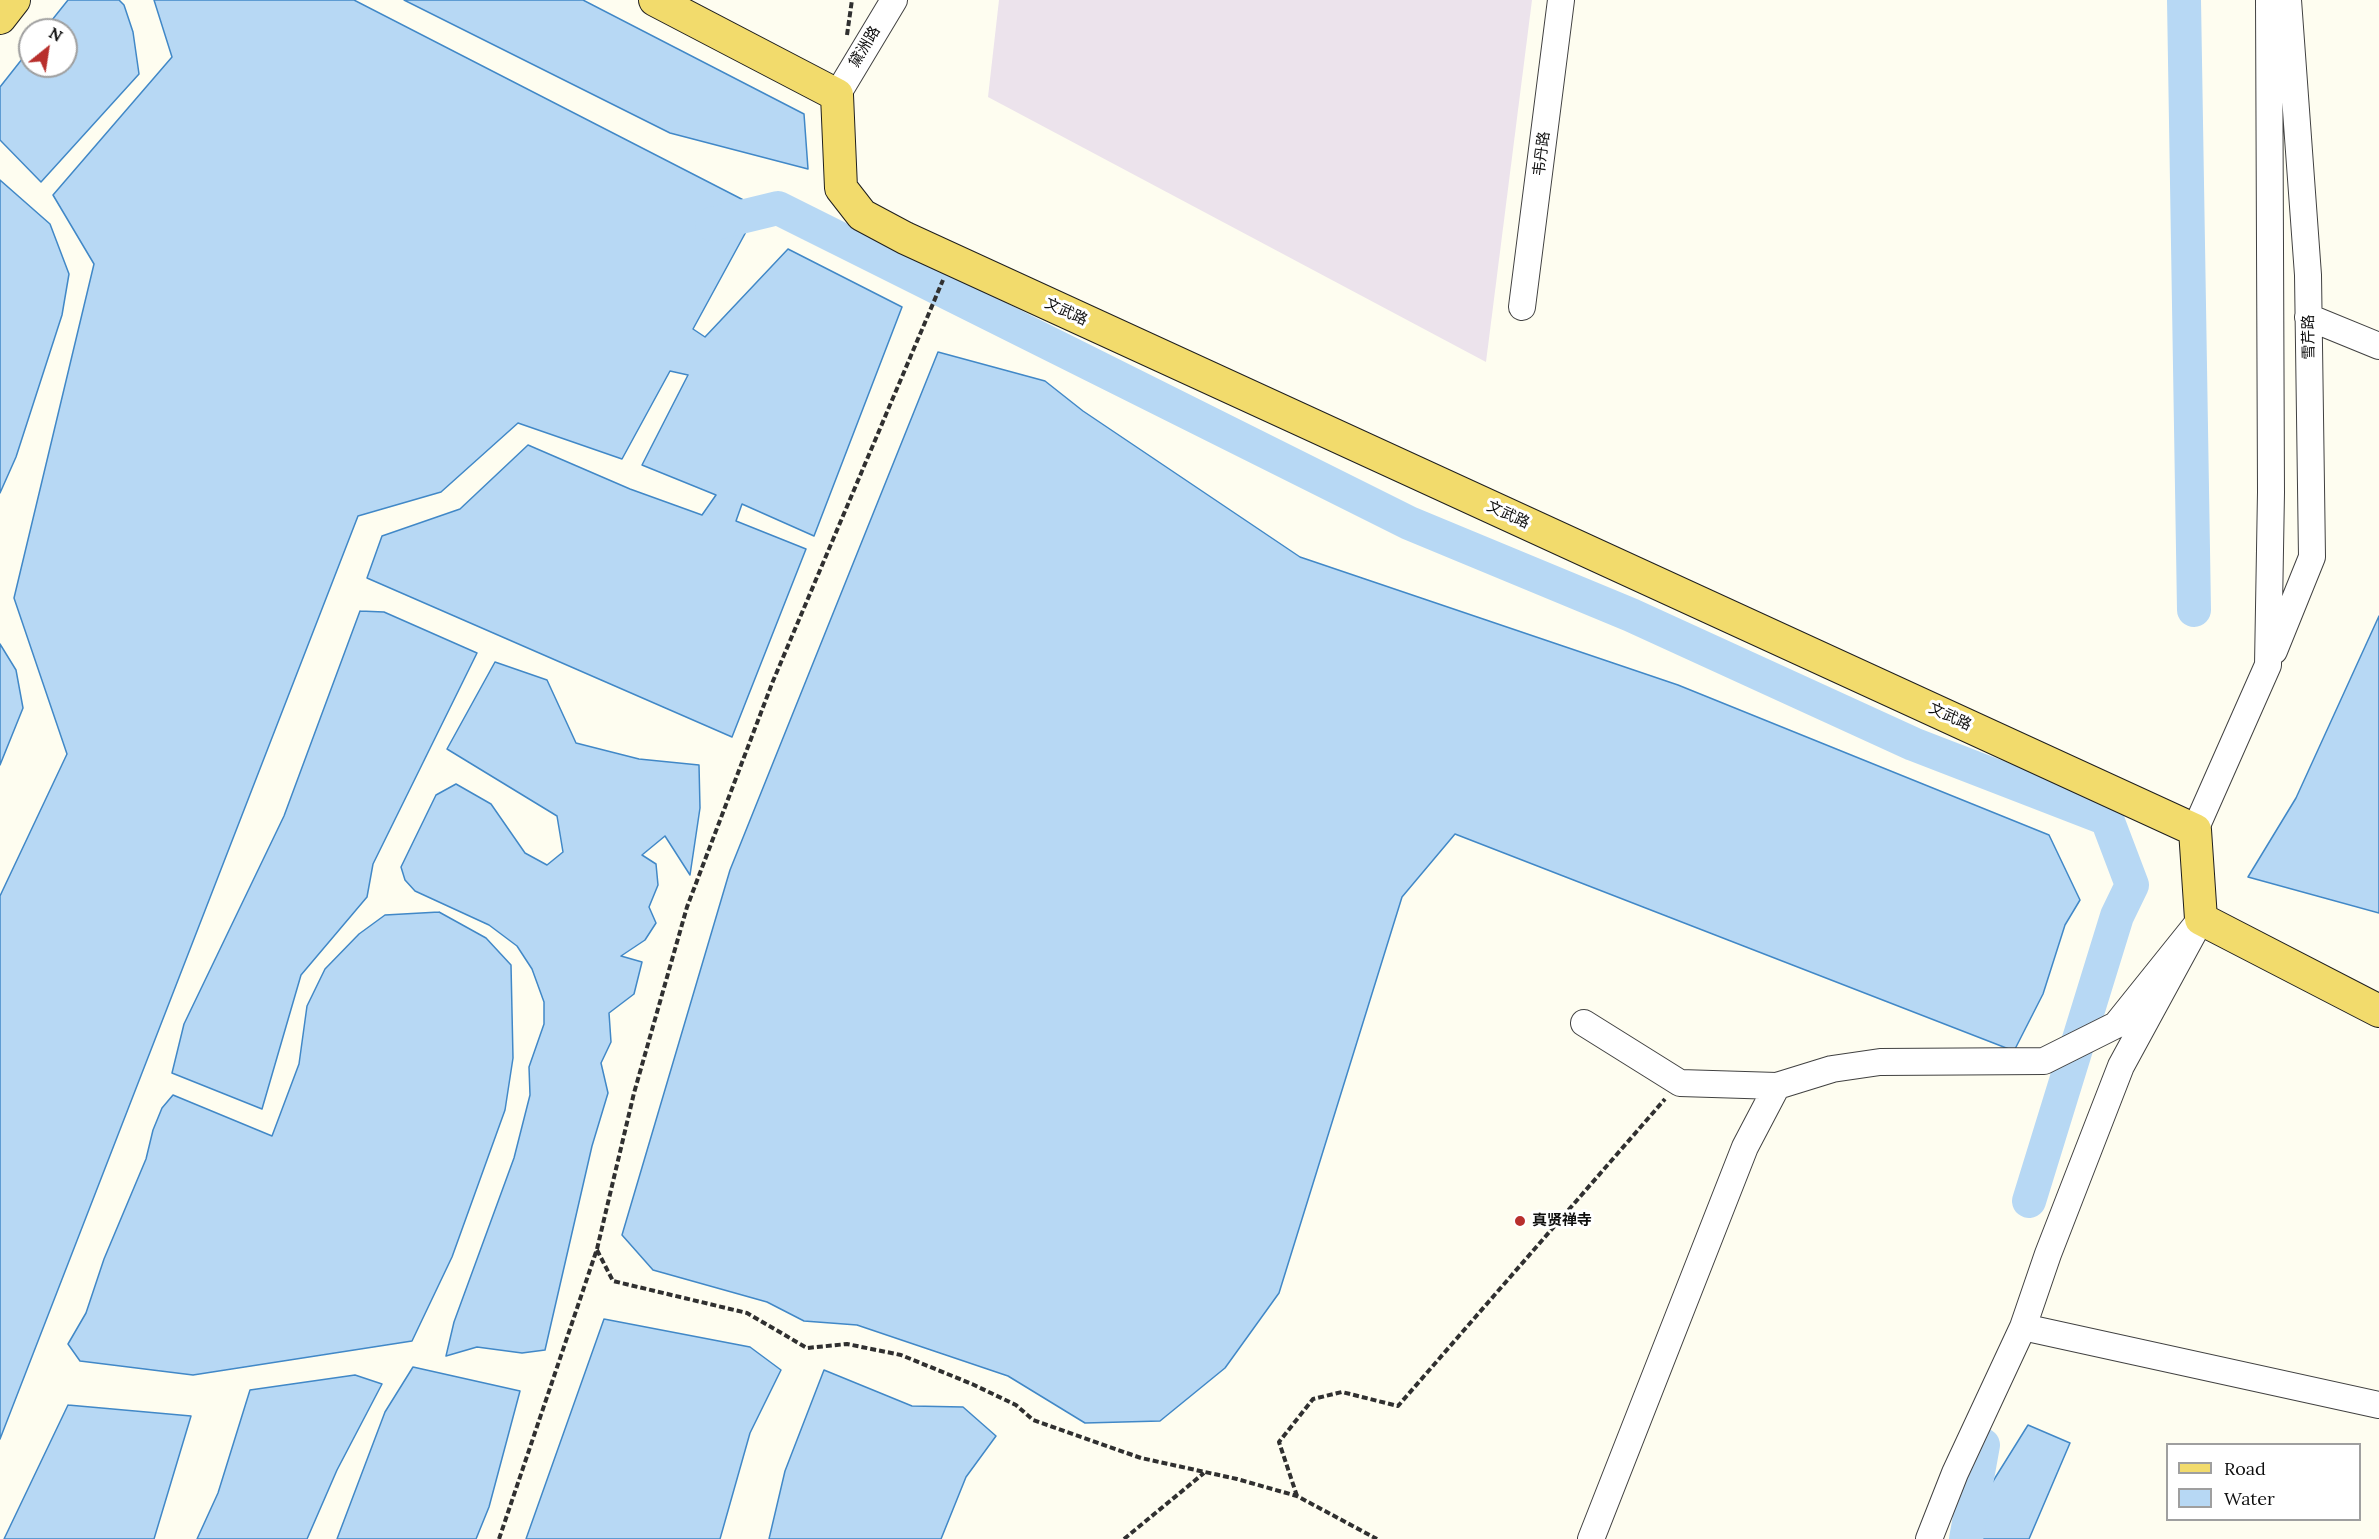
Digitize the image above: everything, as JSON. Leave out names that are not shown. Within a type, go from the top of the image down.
[{"type":"main road","points":[[0,18],[14,0]]},
{"type":"main road","points":[[655,0],[837,95]]},
{"type":"main road","name":"文武路","points":[[837,95],[842,188],[862,215],[905,238],[2195,830]]},
{"type":"main road","points":[[2195,830],[2201,919],[2379,1011]]},
{"type":"street","name":"黛洲路","points":[[837,95],[894,0]]},
{"type":"street","name":"韦丹路","points":[[1522,307],[1561,0]]},
{"type":"street","name":"雪芹路","points":[[2268,666],[2271,492],[2269,0]]},
{"type":"street","name":"雪芹路","points":[[2195,830],[2268,666],[2312,556],[2308,275],[2288,0]]},
{"type":"street","points":[[2308,317],[2379,346]]},
{"type":"street","points":[[1584,1023],[1680,1083],[1777,1086],[1832,1069],[1880,1062],[2044,1061],[2116,1025],[2201,919]]},
{"type":"street","points":[[1929,1539],[1955,1473],[2023,1327],[2048,1254],[2121,1066],[2201,919]]},
{"type":"street","points":[[1591,1539],[1745,1147],[1777,1086]]},
{"type":"street","points":[[2023,1327],[2379,1405]]},
{"type":"path","points":[[499,1539],[597,1249],[634,1093],[687,907],[773,681],[946,272]]},
{"type":"path","points":[[1297,1496],[1279,1442],[1313,1399],[1342,1392],[1398,1406],[1680,1083]]},
{"type":"path","points":[[597,1249],[613,1281],[650,1288],[697,1303],[747,1313],[807,1348],[847,1344],[901,1355],[990,1392],[1016,1405],[1033,1420],[1141,1458],[1297,1496],[1377,1539]]},
{"type":"path","points":[[1124,1539],[1205,1472]]},
{"type":"shaded area","points":[[999,0],[1532,0],[1486,362],[988,97]]},
{"type":"water","points":[[68,0],[119,0],[124,5],[133,32],[139,74],[41,182],[0,140],[0,87],[18,64],[18,78],[78,78],[78,18],[54,18]]},
{"type":"water","points":[[154,0],[354,0],[759,208],[693,329],[705,337],[788,249],[902,307],[814,536],[742,504],[736,521],[806,549],[732,737],[367,578],[382,536],[460,509],[528,445],[630,489],[702,515],[716,495],[642,465],[688,375],[670,371],[622,459],[518,423],[441,492],[358,516],[0,1439],[0,896],[67,754],[14,598],[94,264],[53,195],[172,57]]},
{"type":"water","points":[[404,0],[583,0],[804,114],[808,169],[670,133]]},
{"type":"water","points":[[0,180],[50,224],[69,274],[62,315],[16,457],[0,493]]},
{"type":"water","points":[[938,352],[1045,381],[1083,411],[1300,557],[1678,685],[2049,835],[2080,900],[2065,925],[2043,994],[2014,1051],[1455,834],[1402,897],[1279,1293],[1225,1368],[1160,1421],[1085,1423],[1008,1376],[857,1325],[804,1321],[767,1302],[653,1270],[622,1235],[730,870]]},
{"type":"water","points":[[360,611],[384,612],[477,653],[373,864],[367,897],[301,975],[262,1109],[172,1073],[184,1024],[284,816]]},
{"type":"water","points":[[2379,616],[2379,913],[2248,877],[2296,798]]},
{"type":"water","points":[[0,644],[16,670],[23,708],[0,765]]},
{"type":"water","points":[[495,662],[547,680],[576,743],[639,759],[699,765],[700,808],[690,875],[665,836],[642,855],[656,864],[658,885],[649,907],[656,923],[645,940],[621,956],[642,962],[634,994],[609,1013],[611,1042],[601,1063],[608,1093],[592,1146],[545,1350],[522,1353],[477,1347],[446,1356],[454,1322],[514,1158],[530,1095],[529,1067],[544,1024],[544,1002],[532,969],[517,946],[489,925],[415,891],[405,880],[401,867],[436,795],[456,784],[491,804],[525,853],[547,865],[563,852],[557,816],[447,749]]},
{"type":"water","points":[[439,912],[486,938],[511,965],[513,1058],[505,1110],[452,1257],[412,1341],[193,1375],[80,1361],[68,1344],[86,1313],[104,1259],[146,1159],[153,1130],[162,1108],[173,1095],[272,1136],[299,1064],[307,1006],[325,969],[359,934],[385,915]]},
{"type":"water","points":[[604,1319],[750,1347],[781,1370],[750,1433],[720,1539],[526,1539]]},
{"type":"water","points":[[413,1367],[520,1391],[489,1507],[476,1539],[337,1539],[385,1412]]},
{"type":"water","points":[[824,1370],[912,1406],[963,1407],[996,1436],[966,1477],[941,1539],[769,1539],[785,1471]]},
{"type":"water","points":[[355,1375],[382,1384],[337,1470],[307,1539],[197,1539],[218,1493],[250,1390]]},
{"type":"water","points":[[68,1405],[191,1416],[154,1539],[4,1539]]},
{"type":"water","points":[[2028,1425],[2070,1443],[2029,1539],[1957,1539]]},
{"type":"waterway","points":[[2184,0],[2194,610]]},
{"type":"waterway","points":[[712,224],[778,208],[1409,523],[1631,615],[1913,744],[2107,819],[2132,885],[2117,916],[2029,1201]]},
{"type":"waterway","points":[[1966,1539],[1983,1445]]},
{"type":"place","name":"真贤禅寺","points":[[1520,1221]]}]
